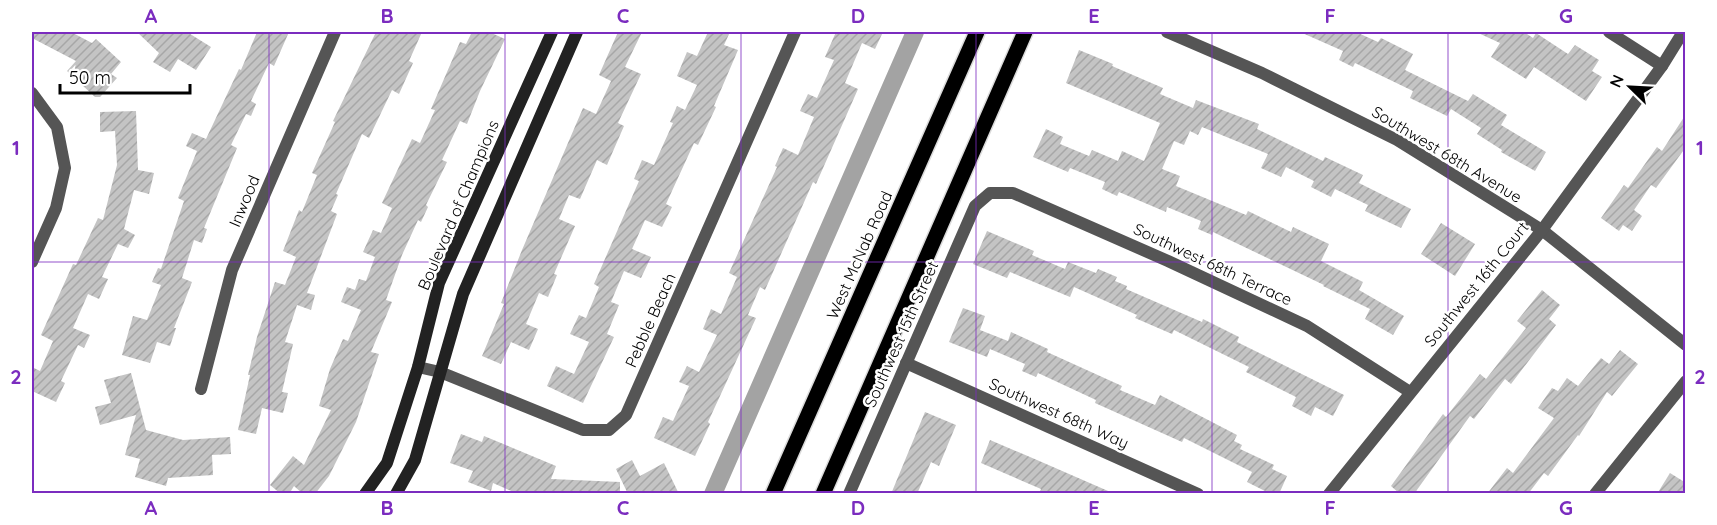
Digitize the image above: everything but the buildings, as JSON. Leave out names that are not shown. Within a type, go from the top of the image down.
[{"type":"main road","name":"West McNab Road","points":[[773,494],[977,32]]},
{"type":"main road","points":[[823,494],[1024,32]]},
{"type":"street","name":"Inwood","points":[[201,389],[232,270],[335,32]]},
{"type":"street","name":"Boulevard of Champions","points":[[365,494],[387,463],[418,367],[440,283],[552,32]]},
{"type":"street","points":[[396,494],[415,460],[463,294],[578,32]]},
{"type":"street","name":"Pebble Beach","points":[[418,367],[441,372],[583,430],[609,430],[626,415],[795,32]]},
{"type":"street","name":"Southwest 68th Avenue","points":[[1167,32],[1262,73],[1397,140],[1542,230],[1686,345]]},
{"type":"street","points":[[1609,32],[1662,66]]},
{"type":"street","name":"Southwest 16th Court","points":[[1329,494],[1542,230],[1662,66],[1683,32]]},
{"type":"street","points":[[32,93],[57,127],[64,168],[56,208],[32,262]]},
{"type":"street","name":"Southwest 15th Street","points":[[849,494],[975,206],[990,193]]},
{"type":"street","name":"Southwest 68th Terrace","points":[[990,193],[1013,193],[1168,261],[1307,326],[1410,392]]},
{"type":"street","name":"Southwest 68th Way","points":[[906,363],[1198,494]]},
{"type":"street","points":[[1595,494],[1686,381]]},
{"type":"waterway","points":[[713,494],[915,32]]}]
